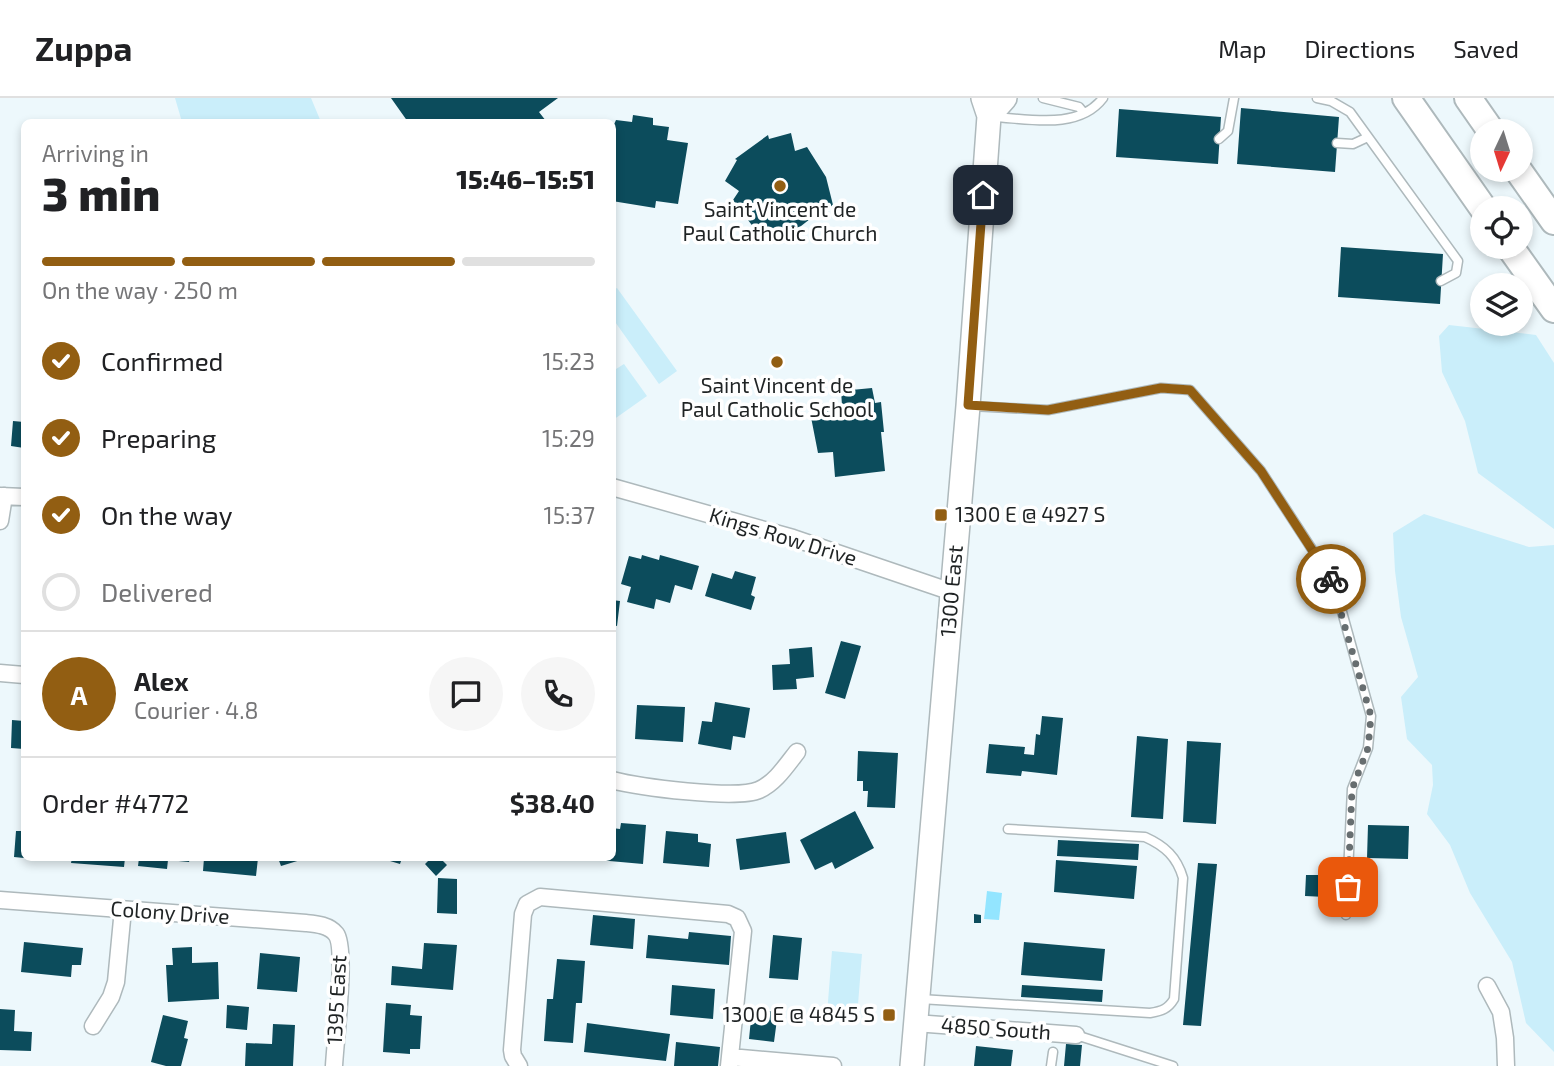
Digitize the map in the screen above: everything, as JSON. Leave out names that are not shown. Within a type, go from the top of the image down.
[{"type":"main road","points":[[986,107],[1005,98]]},
{"type":"main road","points":[[1406,98],[1475,196]]},
{"type":"main road","points":[[1468,98],[1483,119]]},
{"type":"main road","name":"1300 East","points":[[912,1066],[968,405],[986,107]]},
{"type":"main road","points":[[1527,182],[1554,220]]},
{"type":"main road","points":[[1519,259],[1554,309]]},
{"type":"street","name":"Kings Row Drive","points":[[616,488],[793,538],[952,592]]},
{"type":"street","points":[[0,521],[2,496],[21,497]]},
{"type":"street","points":[[0,673],[21,675]]},
{"type":"street","points":[[616,781],[639,786],[749,793],[774,780],[797,752]]},
{"type":"street","points":[[519,1066],[512,1050],[523,914],[527,904],[540,897],[728,914],[737,918],[743,931],[730,1062],[833,1066]]},
{"type":"street","name":"Colony Drive","points":[[0,900],[314,924],[331,929],[337,935]]},
{"type":"street","points":[[93,1026],[111,998],[116,982],[123,909]]},
{"type":"street","name":"1395 East","points":[[334,1066],[341,955],[337,935]]},
{"type":"street","points":[[1487,986],[1501,1012],[1506,1038],[1506,1066]]},
{"type":"street","name":"4850 South","points":[[915,1023],[1076,1035]]},
{"type":"lane","points":[[1043,98],[1079,107],[1084,113]]},
{"type":"lane","points":[[986,107],[1053,120],[1073,118],[1103,98]]},
{"type":"lane","points":[[1219,139],[1228,131],[1234,98]]},
{"type":"lane","points":[[1317,98],[1349,112],[1458,261],[1456,273],[1441,281]]},
{"type":"lane","points":[[1337,143],[1353,144],[1368,137]]},
{"type":"lane","points":[[968,405],[1048,410],[1161,388],[1190,390],[1261,471],[1334,583],[1371,716],[1368,748],[1352,789],[1346,915]]},
{"type":"lane","points":[[917,999],[1150,1013],[1162,1011],[1170,1006],[1174,999],[1183,878],[1180,866],[1171,853],[1159,843],[1145,837],[1008,829]]},
{"type":"lane","points":[[1076,1035],[1173,1066]]},
{"type":"lane","points":[[1051,1066],[1053,1052]]},
{"type":"shaded area","points":[[175,98],[311,98],[320,119],[181,119]]},
{"type":"shaded area","points":[[616,288],[677,371],[659,384],[616,323]]},
{"type":"shaded area","points":[[1449,325],[1470,327],[1470,336],[1536,335],[1554,363],[1554,529],[1478,473],[1465,421],[1442,372],[1439,336]]},
{"type":"shaded area","points":[[624,364],[647,396],[616,418],[616,369]]},
{"type":"shaded area","points":[[1424,514],[1529,547],[1554,545],[1554,1052],[1526,1023],[1512,962],[1470,893],[1450,845],[1427,814],[1433,785],[1432,765],[1407,739],[1401,697],[1418,677],[1401,617],[1393,533]]},
{"type":"shaded area","points":[[832,951],[862,954],[857,1017],[827,1014]]},
{"type":"water","points":[[987,891],[1002,893],[999,920],[984,919]]},
{"type":"building","points":[[391,98],[558,98],[539,112],[544,119],[406,119]]},
{"type":"building","points":[[1241,108],[1339,117],[1335,172],[1237,164]]},
{"type":"building","points":[[1119,109],[1221,117],[1218,164],[1116,157]]},
{"type":"building","points":[[633,115],[653,118],[653,125],[669,127],[667,140],[688,143],[678,204],[656,201],[655,208],[616,202],[616,120],[632,122]]},
{"type":"building","name":"Saint Vincent de Paul Catholic Church","points":[[791,133],[795,151],[807,147],[826,177],[833,205],[821,214],[819,212],[778,244],[754,228],[733,200],[739,191],[725,181],[737,160],[735,159],[768,135],[769,139]]},
{"type":"building","points":[[1341,247],[1443,254],[1440,304],[1338,297]]},
{"type":"building","points":[[872,388],[875,403],[881,402],[885,471],[835,477],[833,452],[818,453],[810,412],[822,403],[828,412],[842,405],[841,391]]},
{"type":"building","points":[[13,421],[21,422],[21,448],[11,446]]},
{"type":"building","points":[[642,555],[659,560],[660,555],[699,566],[692,590],[675,585],[670,603],[656,599],[654,609],[627,602],[631,587],[621,584],[629,556],[641,559]]},
{"type":"building","points":[[735,571],[756,577],[751,595],[755,597],[751,610],[705,596],[712,573],[732,579]]},
{"type":"building","points":[[616,600],[620,601],[616,626]]},
{"type":"building","points":[[841,641],[861,646],[845,699],[825,693]]},
{"type":"building","points":[[812,647],[814,677],[796,679],[797,689],[773,690],[772,665],[790,664],[789,649]]},
{"type":"building","points":[[715,702],[750,708],[745,738],[733,736],[731,750],[698,744],[702,721],[712,722]]},
{"type":"building","points":[[637,705],[685,707],[683,742],[635,739]]},
{"type":"building","points":[[1042,716],[1063,718],[1057,775],[1022,771],[1021,776],[986,773],[989,744],[1025,747],[1024,754],[1034,755],[1036,734],[1040,735]]},
{"type":"building","points":[[12,720],[21,721],[21,749],[11,748]]},
{"type":"building","points":[[1137,736],[1168,739],[1163,819],[1131,817]]},
{"type":"building","points":[[1187,741],[1221,743],[1216,824],[1183,822]]},
{"type":"building","points":[[858,751],[898,753],[895,808],[867,807],[868,791],[863,791],[863,781],[857,781]]},
{"type":"building","points":[[855,811],[874,848],[835,869],[832,862],[815,870],[800,840]]},
{"type":"building","points":[[621,823],[646,825],[643,864],[609,861],[616,861],[616,828],[620,829]]},
{"type":"building","points":[[1368,825],[1409,826],[1408,859],[1367,858]]},
{"type":"building","points":[[16,831],[21,831],[21,858],[14,857]]},
{"type":"building","points":[[666,831],[698,834],[698,842],[711,844],[709,867],[663,863]]},
{"type":"building","points":[[786,832],[790,863],[740,870],[736,839]]},
{"type":"building","points":[[1058,840],[1139,844],[1138,860],[1057,856]]},
{"type":"building","points":[[1056,860],[1137,866],[1134,899],[1054,892]]},
{"type":"building","points":[[71,861],[125,861],[124,867]]},
{"type":"building","points":[[139,861],[168,861],[167,869],[138,866]]},
{"type":"building","points":[[204,861],[258,861],[256,876],[203,871]]},
{"type":"building","points":[[279,861],[297,861],[281,866]]},
{"type":"building","points":[[428,861],[443,861],[447,865],[436,876],[425,864]]},
{"type":"building","points":[[1198,863],[1217,864],[1201,1026],[1183,1025]]},
{"type":"building","points":[[1306,875],[1327,875],[1326,897],[1305,896]]},
{"type":"building","points":[[438,878],[457,879],[457,914],[437,913]]},
{"type":"building","points":[[974,914],[981,915],[981,923],[974,923]]},
{"type":"building","points":[[593,915],[635,919],[633,949],[590,945]]},
{"type":"building","points":[[689,932],[731,936],[729,965],[646,958],[648,935],[688,939]]},
{"type":"building","points":[[773,935],[802,938],[798,980],[769,978]]},
{"type":"building","points":[[24,942],[83,948],[81,965],[72,965],[71,977],[21,972]]},
{"type":"building","points":[[1024,942],[1105,949],[1102,981],[1021,975]]},
{"type":"building","points":[[424,943],[457,945],[453,990],[391,985],[392,966],[422,969]]},
{"type":"building","points":[[192,947],[192,963],[218,962],[219,999],[168,1002],[166,965],[173,965],[172,948]]},
{"type":"building","points":[[260,953],[300,957],[297,992],[257,989]]},
{"type":"building","points":[[557,959],[585,961],[582,1003],[576,1003],[573,1043],[544,1041],[547,999],[553,999]]},
{"type":"building","points":[[672,985],[715,989],[713,1019],[670,1015]]},
{"type":"building","points":[[1022,985],[1103,990],[1102,1002],[1021,997]]},
{"type":"building","points":[[386,1003],[411,1005],[410,1015],[422,1016],[420,1049],[410,1049],[410,1054],[383,1052]]},
{"type":"building","points":[[227,1005],[249,1007],[247,1030],[226,1028]]},
{"type":"building","points":[[0,1009],[15,1010],[14,1031],[32,1032],[31,1051],[0,1050]]},
{"type":"building","points":[[752,1009],[778,1012],[774,1042],[749,1039]]},
{"type":"building","points":[[163,1015],[188,1021],[184,1038],[188,1039],[181,1066],[151,1062]]},
{"type":"building","points":[[587,1023],[670,1034],[666,1061],[584,1052]]},
{"type":"building","points":[[273,1024],[295,1025],[293,1066],[245,1066],[246,1043],[272,1044]]},
{"type":"building","points":[[676,1042],[720,1047],[718,1066],[674,1066]]},
{"type":"building","points":[[1066,1044],[1082,1045],[1080,1066],[1064,1066]]},
{"type":"building","points":[[976,1046],[1013,1050],[1011,1066],[974,1066]]},
{"type":"way so far","points":[[1331,579],[1371,716],[1368,748],[1352,789],[1348,887]]},
{"type":"place","name":"Saint Vincent de Paul Catholic Church","points":[[780,186]]},
{"type":"place","name":"Saint Vincent de Paul Catholic School","points":[[777,362]]},
{"type":"place","name":"1300 E @ 4927 S","points":[[941,515]]},
{"type":"place","name":"1300 E @ 4845 S","points":[[889,1015]]},
{"type":"route","points":[[983,195],[968,405],[1048,410],[1161,388],[1190,390],[1261,471],[1331,579]]}]
